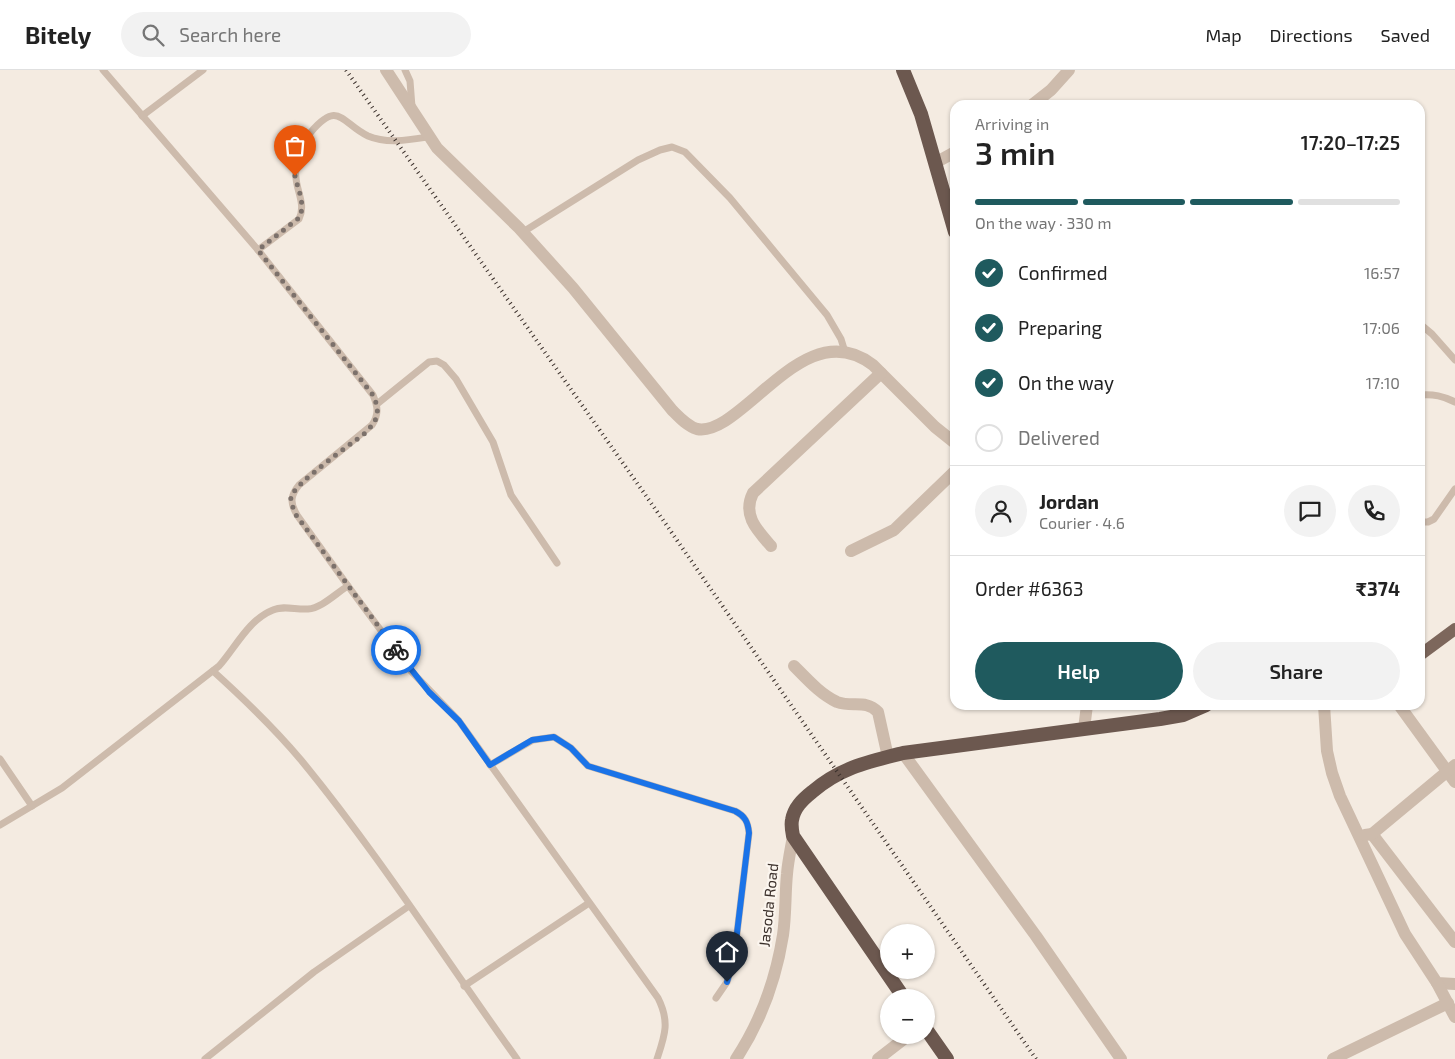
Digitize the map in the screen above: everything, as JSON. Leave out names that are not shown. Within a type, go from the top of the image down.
[{"type":"highway","points":[[903,70],[921,114],[950,215]]},
{"type":"highway","points":[[898,989],[793,836],[792,822],[795,810],[803,800],[838,773],[860,764],[888,757],[1183,715],[1194,710]]},
{"type":"highway","points":[[935,1042],[947,1059]]},
{"type":"main road","points":[[1425,651],[1455,629]]},
{"type":"street","points":[[386,70],[437,148],[523,232],[573,288],[672,410],[685,423],[696,428],[708,429],[721,424],[735,415],[792,367],[828,351],[845,352],[862,357],[881,373],[935,427],[950,438]]},
{"type":"street","points":[[1038,100],[1051,90],[1069,70]]},
{"type":"street","points":[[935,163],[950,155]]},
{"type":"street","points":[[771,546],[754,526],[750,517],[748,507],[753,493],[881,373]]},
{"type":"street","points":[[851,551],[894,530],[950,476]]},
{"type":"street","points":[[794,666],[828,697],[839,703],[850,705],[867,704],[878,712],[888,757]]},
{"type":"street","points":[[1084,729],[1086,710]]},
{"type":"street","points":[[1324,710],[1328,751],[1332,773],[1340,796],[1366,835],[1455,942]]},
{"type":"street","points":[[1403,710],[1451,768],[1455,782]]},
{"type":"street","points":[[903,754],[1036,936],[1121,1059]]},
{"type":"street","points":[[1366,835],[1451,768]]},
{"type":"street","points":[[1366,835],[1404,934],[1437,983],[1455,1017]]},
{"type":"street","name":"Jasoda Road","points":[[736,1059],[749,1040],[767,1000],[777,964],[783,934],[787,872],[793,836]]},
{"type":"street","points":[[1437,983],[1455,984]]},
{"type":"street","points":[[1333,1059],[1448,1003]]},
{"type":"street","points":[[878,1059],[897,1044]]},
{"type":"lane","points":[[102,70],[258,250],[373,395],[377,404],[377,416],[372,426],[299,485],[291,498],[292,506],[296,515],[411,671],[459,721],[658,998],[664,1009],[666,1020],[665,1034],[657,1059]]},
{"type":"lane","points":[[142,116],[202,70]]},
{"type":"lane","points":[[405,70],[412,91],[413,112]]},
{"type":"lane","points":[[258,250],[299,218],[302,212],[302,204],[295,176],[297,159],[308,136],[321,121],[329,116],[342,116],[369,136],[397,142],[428,136]]},
{"type":"lane","points":[[523,232],[638,160],[672,147],[685,152],[730,198],[827,315],[841,339],[845,352]]},
{"type":"lane","points":[[1425,328],[1455,360]]},
{"type":"lane","points":[[377,404],[429,362],[437,362],[444,365],[456,379],[493,442],[506,484],[517,506],[557,563]]},
{"type":"lane","points":[[1425,395],[1443,396],[1455,402]]},
{"type":"lane","points":[[1425,522],[1434,519],[1455,489]]},
{"type":"lane","points":[[0,825],[62,788],[212,671],[230,653],[240,638],[266,613],[275,609],[309,609],[316,607],[348,586]]},
{"type":"lane","points":[[212,671],[268,724],[300,759],[378,861],[517,1059]]},
{"type":"lane","points":[[490,765],[532,740],[554,737],[571,748],[588,766],[744,815],[749,833],[734,958],[727,982],[716,998]]},
{"type":"lane","points":[[0,759],[32,806]]},
{"type":"lane","points":[[464,986],[589,902]]},
{"type":"lane","points":[[205,1059],[314,972],[408,906]]},
{"type":"railway","points":[[346,70],[663,520],[1036,1059]]},
{"type":"way so far","points":[[295,176],[302,204],[302,212],[299,218],[258,250],[373,395],[377,404],[377,416],[372,426],[364,434],[299,485],[293,492],[291,498],[292,506],[296,515],[396,650]]},
{"type":"route","points":[[396,650],[429,692],[459,721],[490,765],[532,740],[554,737],[571,748],[588,766],[744,815],[749,833],[734,958],[727,982]]}]
